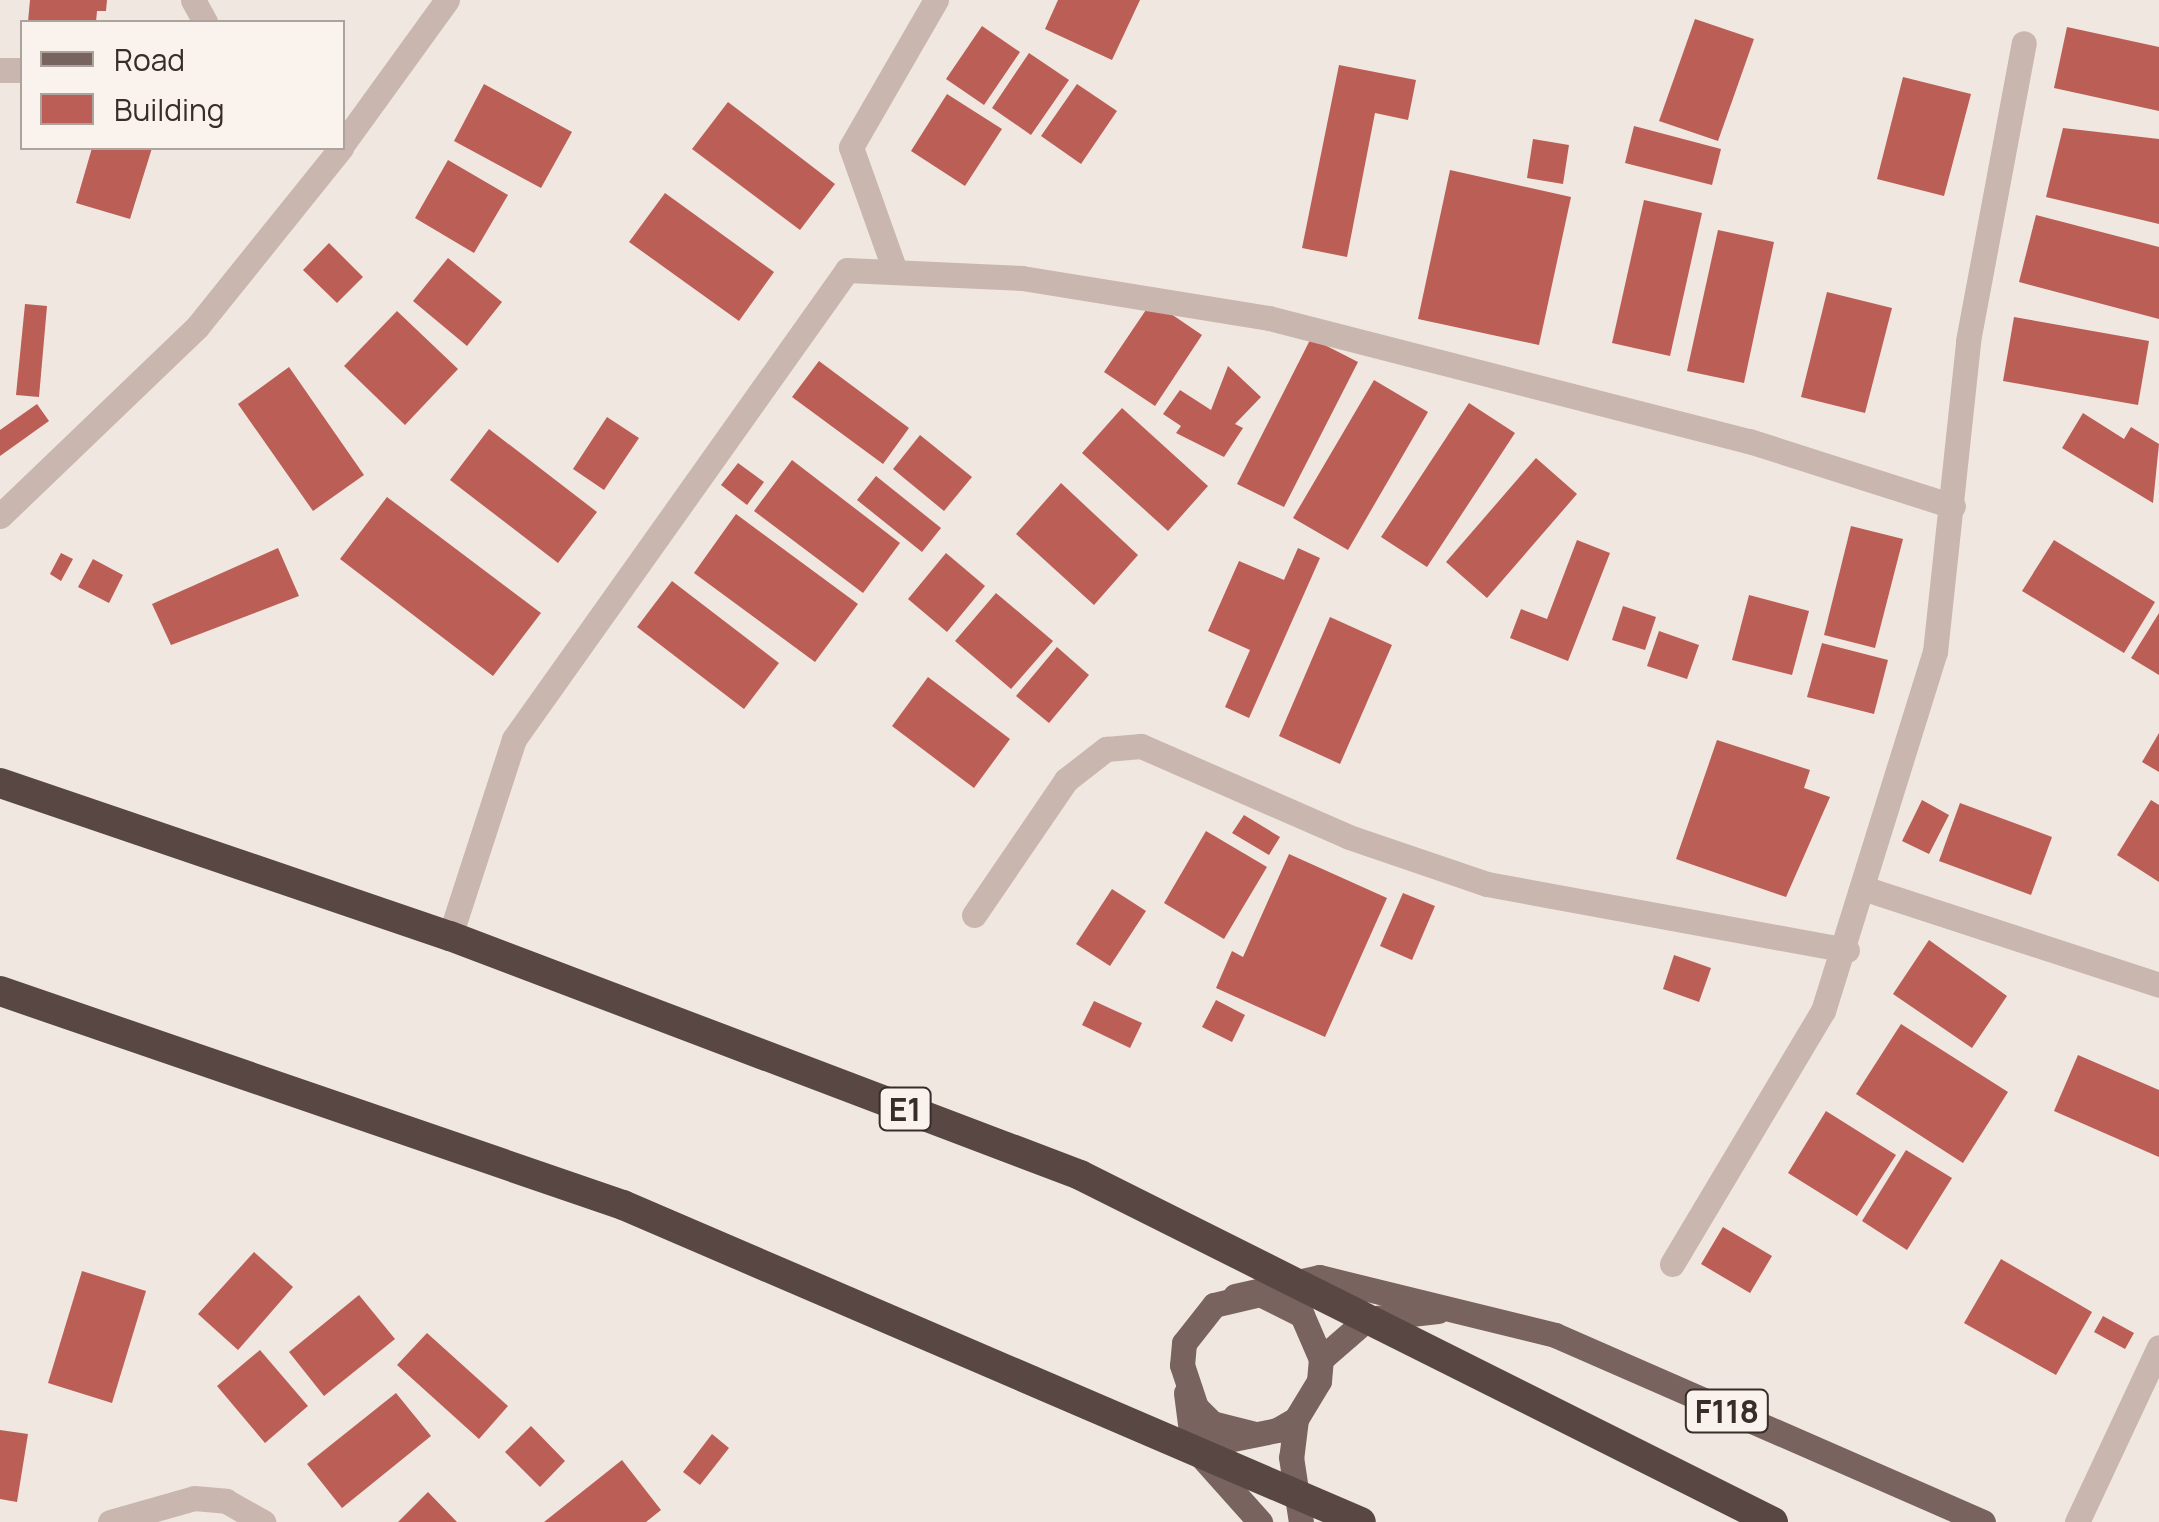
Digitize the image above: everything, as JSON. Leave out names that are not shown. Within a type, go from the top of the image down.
[{"type":"highway","name":"E1","points":[[0,783],[450,936],[1080,1175],[1294,1277],[1367,1320],[1773,1522]]},
{"type":"highway","points":[[0,992],[623,1205],[1194,1447],[1298,1508],[1361,1522]]},
{"type":"main road","points":[[1294,1277],[1302,1315],[1321,1358],[1319,1382],[1296,1419],[1298,1508]]},
{"type":"main road","points":[[1260,1522],[1194,1447],[1185,1388],[1184,1343],[1196,1322],[1235,1296],[1294,1277],[1468,1310]]},
{"type":"main road","points":[[1235,1296],[1260,1294],[1302,1315]]},
{"type":"main road","points":[[1321,1358],[1367,1320],[1468,1310]]},
{"type":"main road","name":"F118","points":[[1468,1310],[1555,1335],[1983,1522]]},
{"type":"main road","points":[[1185,1388],[1212,1423],[1255,1434]]},
{"type":"main road","points":[[1194,1447],[1255,1434],[1296,1419]]},
{"type":"street","points":[[345,140],[446,0]]},
{"type":"street","points":[[894,268],[851,146],[936,0]]},
{"type":"street","points":[[1672,1264],[1823,1011],[1847,950],[1935,652],[1968,341],[2024,44]]},
{"type":"street","points":[[0,516],[197,327],[337,150]]},
{"type":"street","points":[[450,936],[514,739],[847,270],[894,268],[1022,278],[1269,318],[1749,441],[1953,506]]},
{"type":"street","points":[[974,915],[1066,780],[1106,749],[1141,746],[1349,837],[1487,884],[1847,950]]},
{"type":"street","points":[[1863,888],[2159,984]]},
{"type":"street","points":[[2077,1522],[2159,1348]]},
{"type":"street","points":[[110,1522],[194,1498],[226,1501],[262,1522]]},
{"type":"building","points":[[30,0],[107,0],[106,11],[97,11],[96,20],[28,20]]},
{"type":"building","points":[[1058,0],[1140,0],[1112,60],[1045,29]]},
{"type":"building","points":[[1695,19],[1754,39],[1718,141],[1659,121]]},
{"type":"building","points":[[982,26],[1020,52],[984,105],[946,79]]},
{"type":"building","points":[[2067,27],[2159,47],[2159,111],[2054,88]]},
{"type":"building","points":[[1029,53],[1069,80],[1031,135],[992,108]]},
{"type":"building","points":[[1339,65],[1416,80],[1408,120],[1375,113],[1347,257],[1302,248]]},
{"type":"building","points":[[1903,77],[1971,94],[1944,196],[1877,179]]},
{"type":"building","points":[[484,84],[572,132],[541,188],[454,141]]},
{"type":"building","points":[[1077,84],[1117,111],[1081,164],[1041,136]]},
{"type":"building","points":[[947,94],[1002,129],[965,186],[911,151]]},
{"type":"building","points":[[728,102],[835,184],[800,230],[692,149]]},
{"type":"building","points":[[1634,126],[1721,149],[1712,185],[1625,163]]},
{"type":"building","points":[[2063,128],[2159,139],[2159,224],[2046,197]]},
{"type":"building","points":[[1533,139],[1569,145],[1563,184],[1527,178]]},
{"type":"building","points":[[91,150],[151,150],[130,219],[76,203]]},
{"type":"building","points":[[448,160],[508,195],[474,253],[415,218]]},
{"type":"building","points":[[1450,170],[1571,197],[1539,345],[1418,319]]},
{"type":"building","points":[[665,193],[774,272],[739,321],[629,242]]},
{"type":"building","points":[[1644,200],[1702,213],[1670,356],[1612,343]]},
{"type":"building","points":[[2036,215],[2159,247],[2159,319],[2019,282]]},
{"type":"building","points":[[1718,230],[1774,242],[1744,383],[1687,371]]},
{"type":"building","points":[[329,243],[363,277],[337,303],[303,270]]},
{"type":"building","points":[[448,258],[502,302],[467,346],[413,301]]},
{"type":"building","points":[[1827,292],[1892,308],[1865,413],[1801,397]]},
{"type":"building","points":[[1152,301],[1202,335],[1155,406],[1104,372]]},
{"type":"building","points":[[25,304],[47,306],[39,397],[16,395]]},
{"type":"building","points":[[397,311],[458,369],[405,425],[344,366]]},
{"type":"building","points":[[2014,317],[2149,341],[2138,405],[2003,381]]},
{"type":"building","points":[[1311,338],[1358,362],[1284,507],[1237,484]]},
{"type":"building","points":[[819,361],[909,428],[883,464],[792,397]]},
{"type":"building","points":[[1228,366],[1261,397],[1235,424],[1243,428],[1224,457],[1176,433],[1181,426],[1163,414],[1180,390],[1211,410]]},
{"type":"building","points":[[289,367],[364,475],[313,511],[238,404]]},
{"type":"building","points":[[1374,380],[1428,412],[1348,550],[1293,518]]},
{"type":"building","points":[[1469,403],[1515,433],[1427,567],[1381,537]]},
{"type":"building","points":[[37,404],[49,421],[0,456],[0,430]]},
{"type":"building","points":[[1122,408],[1208,486],[1168,531],[1082,453]]},
{"type":"building","points":[[2083,413],[2124,439],[2131,427],[2159,444],[2153,503],[2062,448]]},
{"type":"building","points":[[607,417],[639,438],[604,490],[573,469]]},
{"type":"building","points":[[489,429],[597,512],[558,563],[450,480]]},
{"type":"building","points":[[920,435],[972,477],[944,511],[893,469]]},
{"type":"building","points":[[1536,458],[1577,494],[1487,598],[1446,562]]},
{"type":"building","points":[[792,460],[900,543],[863,593],[754,511]]},
{"type":"building","points":[[738,463],[764,482],[747,505],[721,485]]},
{"type":"building","points":[[876,476],[941,528],[922,552],[857,500]]},
{"type":"building","points":[[1061,483],[1138,555],[1094,605],[1016,534]]},
{"type":"building","points":[[387,497],[541,613],[493,676],[340,559]]},
{"type":"building","points":[[736,514],[858,604],[815,662],[694,573]]},
{"type":"building","points":[[1851,526],[1903,539],[1875,648],[1824,635]]},
{"type":"building","points":[[1577,540],[1610,553],[1568,661],[1510,638],[1521,609],[1547,619]]},
{"type":"building","points":[[2054,540],[2155,602],[2124,653],[2022,591]]},
{"type":"building","points":[[278,548],[299,596],[171,645],[152,604]]},
{"type":"building","points":[[1298,548],[1320,558],[1249,718],[1225,707],[1250,650],[1208,631],[1239,561],[1284,580]]},
{"type":"building","points":[[61,553],[73,559],[61,581],[50,574]]},
{"type":"building","points":[[946,553],[985,586],[947,632],[908,599]]},
{"type":"building","points":[[93,559],[123,575],[109,603],[78,587]]},
{"type":"building","points":[[672,581],[779,663],[744,709],[637,627]]},
{"type":"building","points":[[996,593],[1053,641],[1011,689],[955,641]]},
{"type":"building","points":[[1749,595],[1809,611],[1792,675],[1732,660]]},
{"type":"building","points":[[1623,606],[1656,617],[1645,650],[1612,640]]},
{"type":"building","points":[[2159,613],[2159,675],[2131,658]]},
{"type":"building","points":[[1330,617],[1392,645],[1340,764],[1279,736]]},
{"type":"building","points":[[1659,631],[1699,645],[1687,679],[1647,666]]},
{"type":"building","points":[[1822,643],[1888,660],[1874,714],[1807,697]]},
{"type":"building","points":[[1057,647],[1089,675],[1049,723],[1016,696]]},
{"type":"building","points":[[928,677],[1010,739],[974,788],[892,726]]},
{"type":"building","points":[[2159,733],[2159,772],[2142,762]]},
{"type":"building","points":[[1717,740],[1810,770],[1804,788],[1830,797],[1786,897],[1676,859]]},
{"type":"building","points":[[1922,800],[1949,815],[1929,854],[1902,841]]},
{"type":"building","points":[[2151,800],[2159,805],[2159,882],[2117,855]]},
{"type":"building","points":[[1960,803],[2052,837],[2031,895],[1939,861]]},
{"type":"building","points":[[1244,815],[1280,837],[1269,855],[1232,833]]},
{"type":"building","points":[[1206,831],[1267,867],[1224,939],[1164,903]]},
{"type":"building","points":[[1289,854],[1387,898],[1325,1037],[1216,988],[1232,951],[1243,957]]},
{"type":"building","points":[[1112,889],[1146,911],[1110,966],[1076,944]]},
{"type":"building","points":[[1403,893],[1435,906],[1412,960],[1380,946]]},
{"type":"building","points":[[1929,940],[2007,996],[1972,1048],[1893,994]]},
{"type":"building","points":[[1674,955],[1711,968],[1699,1002],[1663,989]]},
{"type":"building","points":[[1216,1000],[1245,1015],[1232,1042],[1202,1027]]},
{"type":"building","points":[[1094,1001],[1142,1023],[1130,1048],[1082,1025]]},
{"type":"building","points":[[1901,1024],[2008,1092],[1963,1163],[1856,1094]]},
{"type":"building","points":[[2078,1055],[2159,1090],[2159,1157],[2054,1111]]},
{"type":"building","points":[[1826,1111],[1896,1155],[1857,1216],[1788,1173]]},
{"type":"building","points":[[1906,1150],[1952,1178],[1907,1250],[1862,1221]]},
{"type":"building","points":[[1723,1227],[1772,1256],[1750,1293],[1701,1264]]},
{"type":"building","points":[[254,1252],[293,1287],[238,1350],[198,1314]]},
{"type":"building","points":[[2001,1259],[2092,1312],[2056,1375],[1964,1323]]},
{"type":"building","points":[[82,1271],[146,1291],[112,1403],[48,1383]]},
{"type":"building","points":[[359,1295],[395,1339],[324,1396],[289,1352]]},
{"type":"building","points":[[2103,1316],[2134,1333],[2125,1349],[2094,1332]]},
{"type":"building","points":[[427,1333],[508,1406],[479,1439],[397,1365]]},
{"type":"building","points":[[260,1350],[308,1406],[265,1443],[217,1386]]},
{"type":"building","points":[[396,1393],[431,1436],[342,1508],[307,1464]]},
{"type":"building","points":[[531,1426],[565,1461],[540,1487],[505,1452]]},
{"type":"building","points":[[0,1430],[28,1434],[17,1502],[0,1499]]},
{"type":"building","points":[[712,1434],[729,1448],[700,1485],[683,1472]]},
{"type":"building","points":[[622,1460],[661,1510],[646,1522],[544,1522]]},
{"type":"building","points":[[428,1492],[457,1522],[398,1522]]}]
